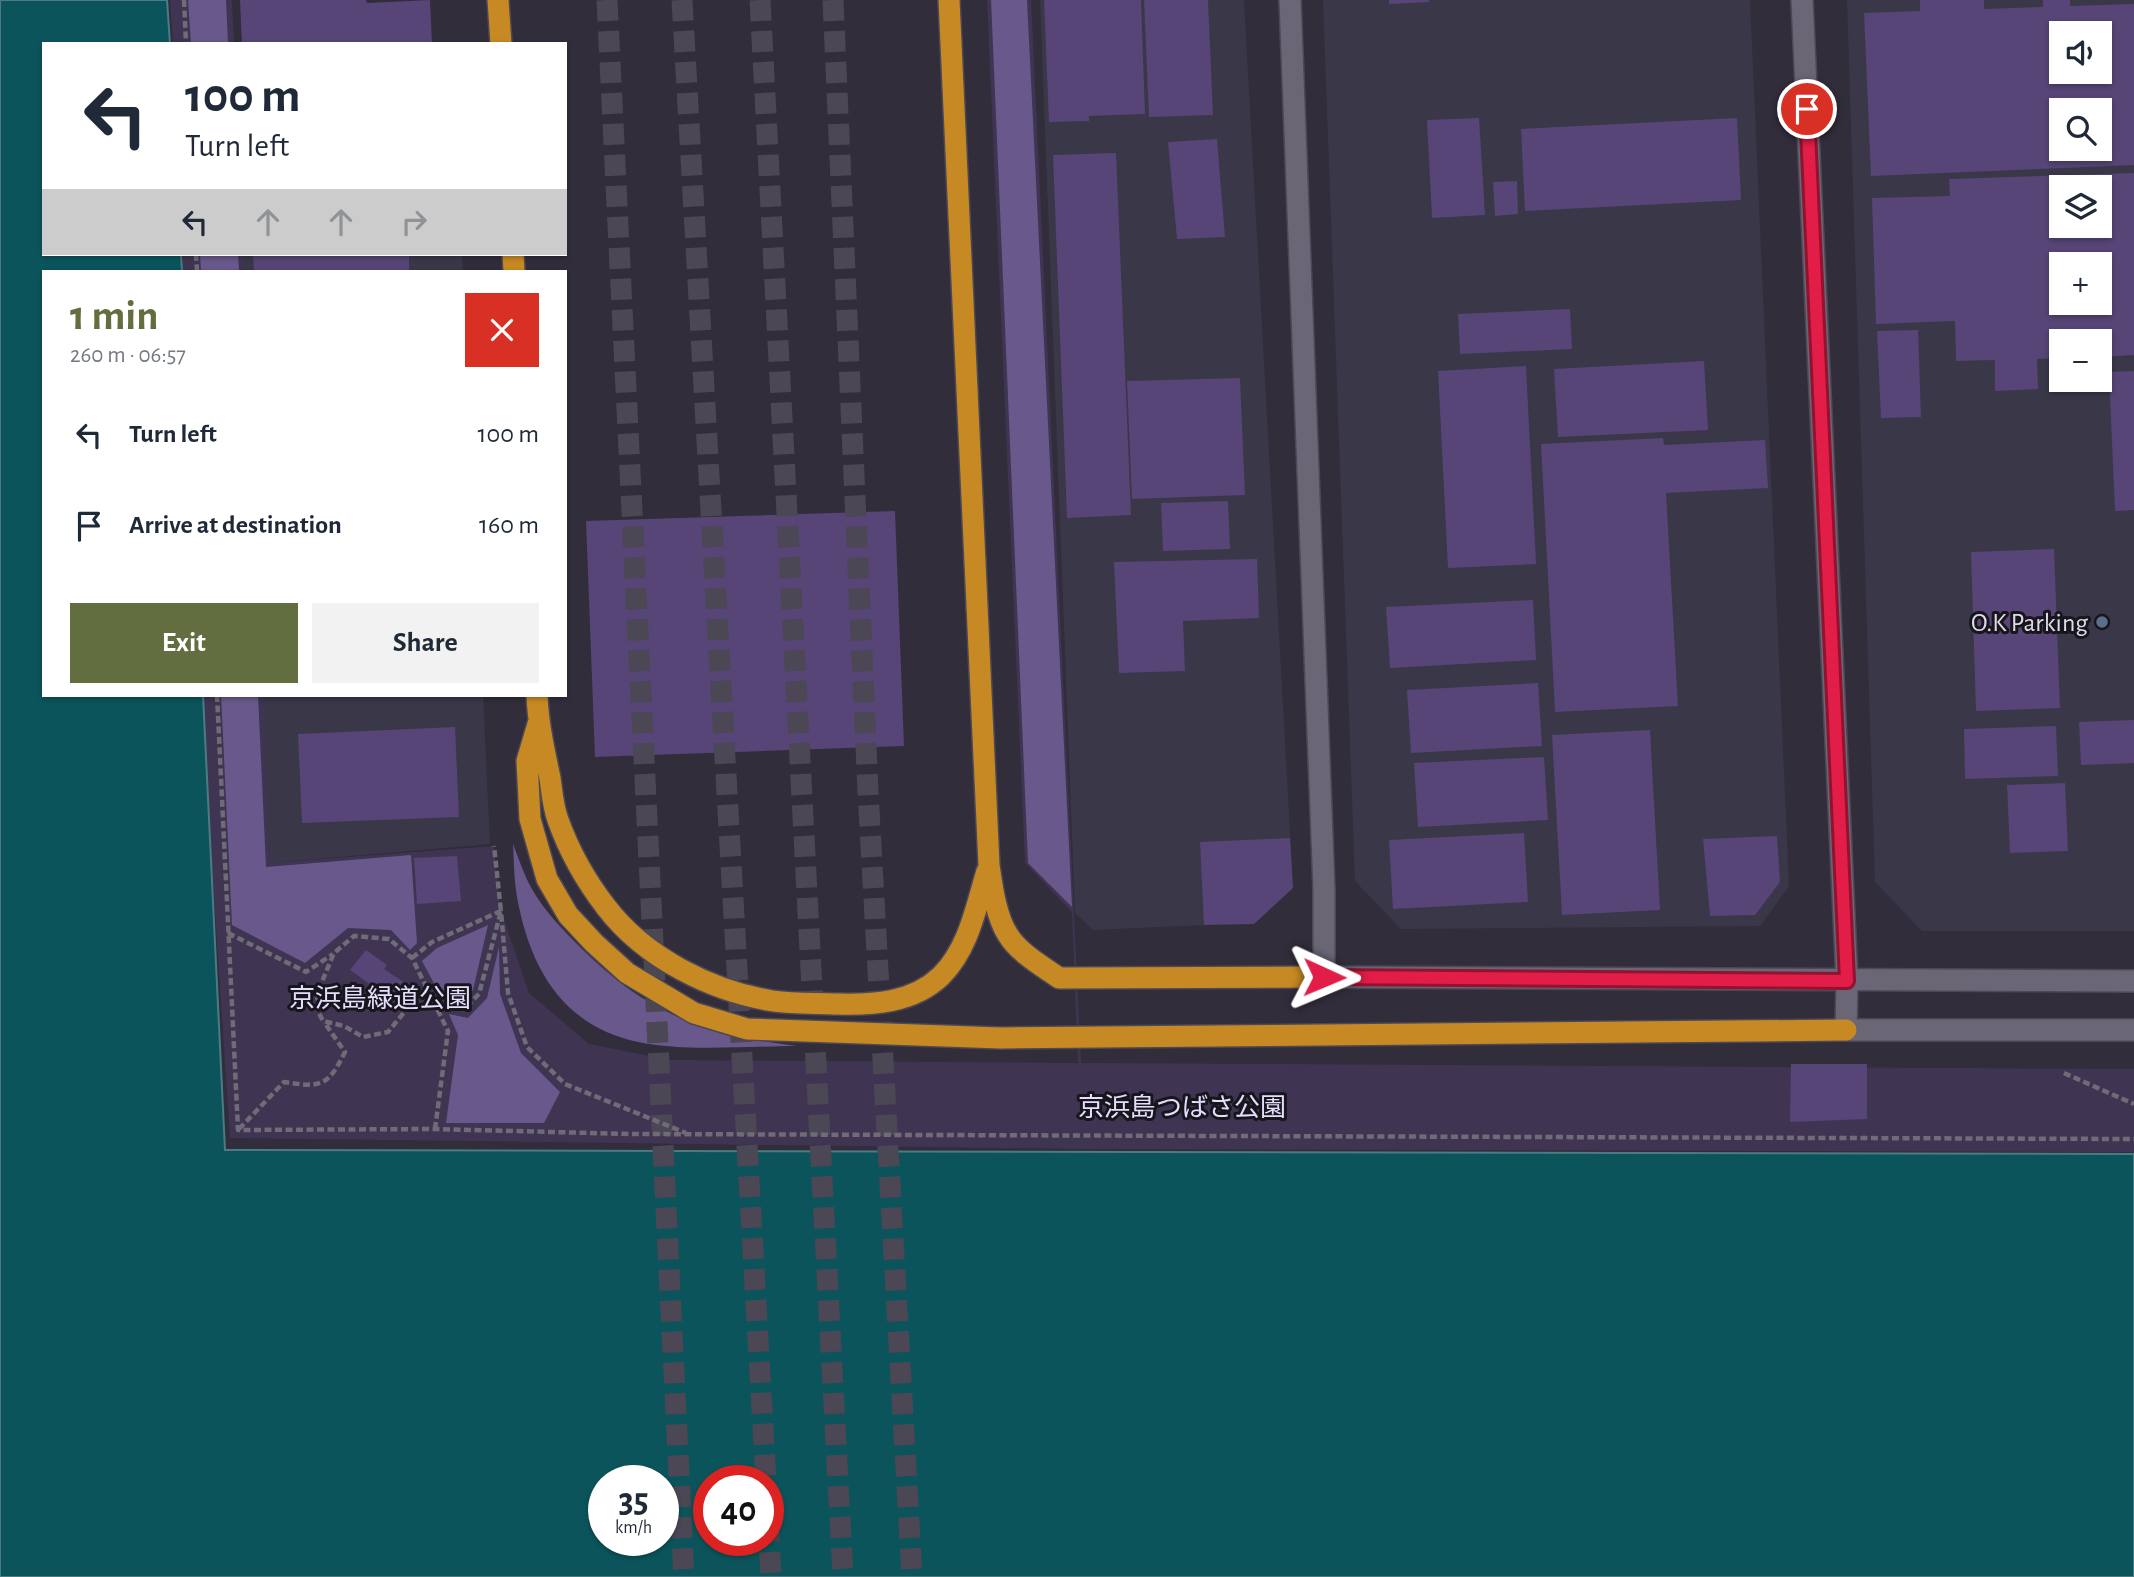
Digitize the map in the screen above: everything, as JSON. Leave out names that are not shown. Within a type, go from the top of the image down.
[{"type":"highway","points":[[498,0],[501,42]]},
{"type":"highway","points":[[948,0],[989,865],[993,893],[1007,935],[1035,962],[1059,978],[1324,977]]},
{"type":"highway","points":[[537,697],[538,724],[556,817],[576,861],[607,908],[636,939],[687,972],[717,986],[772,1000],[801,1003],[891,1002],[919,992],[940,976],[961,951],[989,865]]},
{"type":"highway","points":[[538,724],[527,761],[530,819],[547,879],[568,915],[628,973],[694,1013],[747,1029],[1001,1038],[1846,1030]]},
{"type":"street","points":[[1290,0],[1324,889],[1324,977],[2134,981]]},
{"type":"street","points":[[1802,0],[1847,981],[1846,1030],[2134,1030]]},
{"type":"path","points":[[184,0],[186,42]]},
{"type":"path","points":[[217,697],[238,1130]]},
{"type":"path","points":[[494,846],[508,993],[527,1047],[565,1084],[690,1134]]},
{"type":"path","points":[[412,958],[432,942],[501,911]]},
{"type":"path","points":[[323,1021],[344,1026],[363,1037],[388,1032],[407,1010],[435,1005],[464,1009],[479,994],[501,911]]},
{"type":"path","points":[[228,933],[306,972],[354,936],[389,939],[412,958],[449,1031],[435,1129]]},
{"type":"path","points":[[238,1130],[284,1082],[313,1087],[334,1075],[345,1052],[317,1009],[318,991],[334,953]]},
{"type":"path","points":[[2064,1073],[2134,1104]]},
{"type":"path","points":[[238,1130],[2134,1139]]},
{"type":"shaded area","points":[[0,0],[167,0],[170,42],[42,42],[42,256],[181,256],[182,270],[42,270],[42,697],[203,697],[225,1150],[2134,1154],[2134,1577],[0,1577]]},
{"type":"shaded area","points":[[188,0],[226,0],[228,42],[191,42]]},
{"type":"shaded area","points":[[991,0],[1027,0],[1072,907],[1028,863]]},
{"type":"shaded area","points":[[1040,0],[1244,0],[1293,888],[1204,925],[1093,930],[1075,913]]},
{"type":"shaded area","points":[[1323,0],[1750,0],[1789,886],[1760,926],[1401,929],[1355,881]]},
{"type":"shaded area","points":[[1847,0],[2134,0],[2134,931],[1922,931],[1875,882]]},
{"type":"shaded area","points":[[200,256],[238,256],[239,270],[201,270]]},
{"type":"shaded area","points":[[241,256],[462,256],[463,270],[242,270]]},
{"type":"shaded area","points":[[221,697],[258,697],[266,867],[411,855],[417,943],[410,950],[391,930],[348,928],[305,963],[232,925]]},
{"type":"shaded area","points":[[262,697],[483,697],[490,844],[270,863]]},
{"type":"shaded area","points":[[513,844],[529,884],[549,913],[583,950],[632,991],[656,1006],[707,1028],[797,1046],[696,1048],[656,1045],[612,1034],[589,1023],[570,1008],[554,990],[531,948],[517,897]]},
{"type":"shaded area","points":[[488,925],[473,990],[462,1002],[443,1000],[422,961],[437,948]]},
{"type":"shaded area","points":[[499,947],[500,994],[521,1053],[560,1092],[544,1123],[446,1123],[458,1035],[449,1014],[468,1018],[487,998]]},
{"type":"green space","points":[[170,0],[232,0],[234,42],[173,42]]},
{"type":"green space","name":"京浜島緑道公園","points":[[987,0],[1031,0],[1081,1063],[2134,1069],[2134,1152],[1084,1149],[230,1138],[203,697],[263,697],[270,863],[494,846],[501,911],[529,993],[589,1044],[670,1060],[1078,1063],[1072,912],[1025,863]]},
{"type":"green space","points":[[183,256],[244,256],[245,270],[183,270]]},
{"type":"building","points":[[240,0],[366,0],[367,3],[430,0],[432,42],[242,42]]},
{"type":"building","points":[[1044,0],[1141,0],[1145,114],[1089,116],[1089,121],[1049,122]]},
{"type":"building","points":[[1144,0],[1208,0],[1213,115],[1149,117]]},
{"type":"building","points":[[1389,0],[1429,0],[1429,2],[1389,4]]},
{"type":"building","points":[[1920,0],[1984,0],[1984,9],[2043,7],[2043,0],[2070,0],[2070,6],[2134,4],[2134,165],[1871,176],[1864,13],[1920,11]]},
{"type":"building","points":[[1479,118],[1485,215],[1432,218],[1427,120]]},
{"type":"building","points":[[1737,118],[1741,200],[1525,211],[1521,129]]},
{"type":"building","points":[[1217,139],[1225,237],[1177,239],[1168,142]]},
{"type":"building","points":[[1116,153],[1131,515],[1067,518],[1053,155]]},
{"type":"building","points":[[2134,173],[2134,355],[2112,356],[2112,329],[2049,329],[2049,359],[2037,359],[2038,389],[1995,391],[1995,360],[1956,361],[1955,321],[1876,324],[1872,198],[1950,196],[1949,179],[2049,176],[2049,238],[2112,238],[2112,175],[2072,175]]},
{"type":"building","points":[[1517,181],[1518,214],[1495,216],[1493,182]]},
{"type":"building","points":[[253,256],[409,256],[409,270],[254,270]]},
{"type":"building","points":[[1570,309],[1572,349],[1460,354],[1458,314]]},
{"type":"building","points":[[1918,330],[1921,417],[1881,418],[1877,331]]},
{"type":"building","points":[[1704,361],[1708,430],[1558,437],[1554,369]]},
{"type":"building","points":[[1526,366],[1536,564],[1448,568],[1438,371]]},
{"type":"building","points":[[2134,371],[2134,510],[2115,511],[2110,392],[2112,392],[2112,372]]},
{"type":"building","points":[[1240,378],[1245,495],[1132,499],[1127,381]]},
{"type":"building","points":[[1663,438],[1664,445],[1765,440],[1768,488],[1666,493],[1678,706],[1555,712],[1541,444]]},
{"type":"building","points":[[1228,501],[1230,549],[1163,551],[1161,503]]},
{"type":"building","points":[[895,511],[904,746],[595,757],[586,521]]},
{"type":"building","points":[[2054,549],[2060,708],[1976,711],[1971,552]]},
{"type":"building","points":[[1257,559],[1259,618],[1183,621],[1185,671],[1119,673],[1114,562]]},
{"type":"building","points":[[1533,600],[1536,660],[1390,668],[1386,607]]},
{"type":"building","points":[[1538,683],[1542,746],[1411,753],[1407,690]]},
{"type":"building","points":[[2134,720],[2134,763],[2081,765],[2079,722]]},
{"type":"building","points":[[2056,726],[2058,776],[1965,779],[1964,729]]},
{"type":"building","points":[[455,727],[459,817],[302,823],[298,734]]},
{"type":"building","points":[[1650,730],[1660,910],[1562,915],[1552,735]]},
{"type":"building","points":[[1544,757],[1548,820],[1418,827],[1414,763]]},
{"type":"building","points":[[2065,783],[2068,851],[2010,853],[2007,785]]},
{"type":"building","points":[[1524,833],[1528,902],[1393,909],[1389,840]]},
{"type":"building","points":[[1777,836],[1780,882],[1755,915],[1710,916],[1703,839]]},
{"type":"building","points":[[1290,838],[1293,888],[1254,924],[1204,925],[1200,842]]},
{"type":"building","points":[[457,856],[461,901],[417,904],[414,858]]},
{"type":"building","points":[[366,950],[387,965],[384,969],[405,983],[390,1004],[368,990],[371,985],[350,970]]},
{"type":"building","points":[[1791,1064],[1867,1064],[1867,1119],[1790,1122]]},
{"type":"tunnel","points":[[607,0],[684,1577]]},
{"type":"tunnel","points":[[682,0],[765,1465]]},
{"type":"tunnel","points":[[760,0],[843,1577]]},
{"type":"tunnel","points":[[833,0],[868,792],[912,1577]]},
{"type":"tunnel","points":[[770,1556],[771,1577]]},
{"type":"place","name":"O.K Parking","points":[[2102,622]]},
{"type":"route","points":[[1324,977],[1847,981],[1807,109]]},
{"type":"park label","name":"京浜島つばさ公園","points":[[1182,1107]]}]
